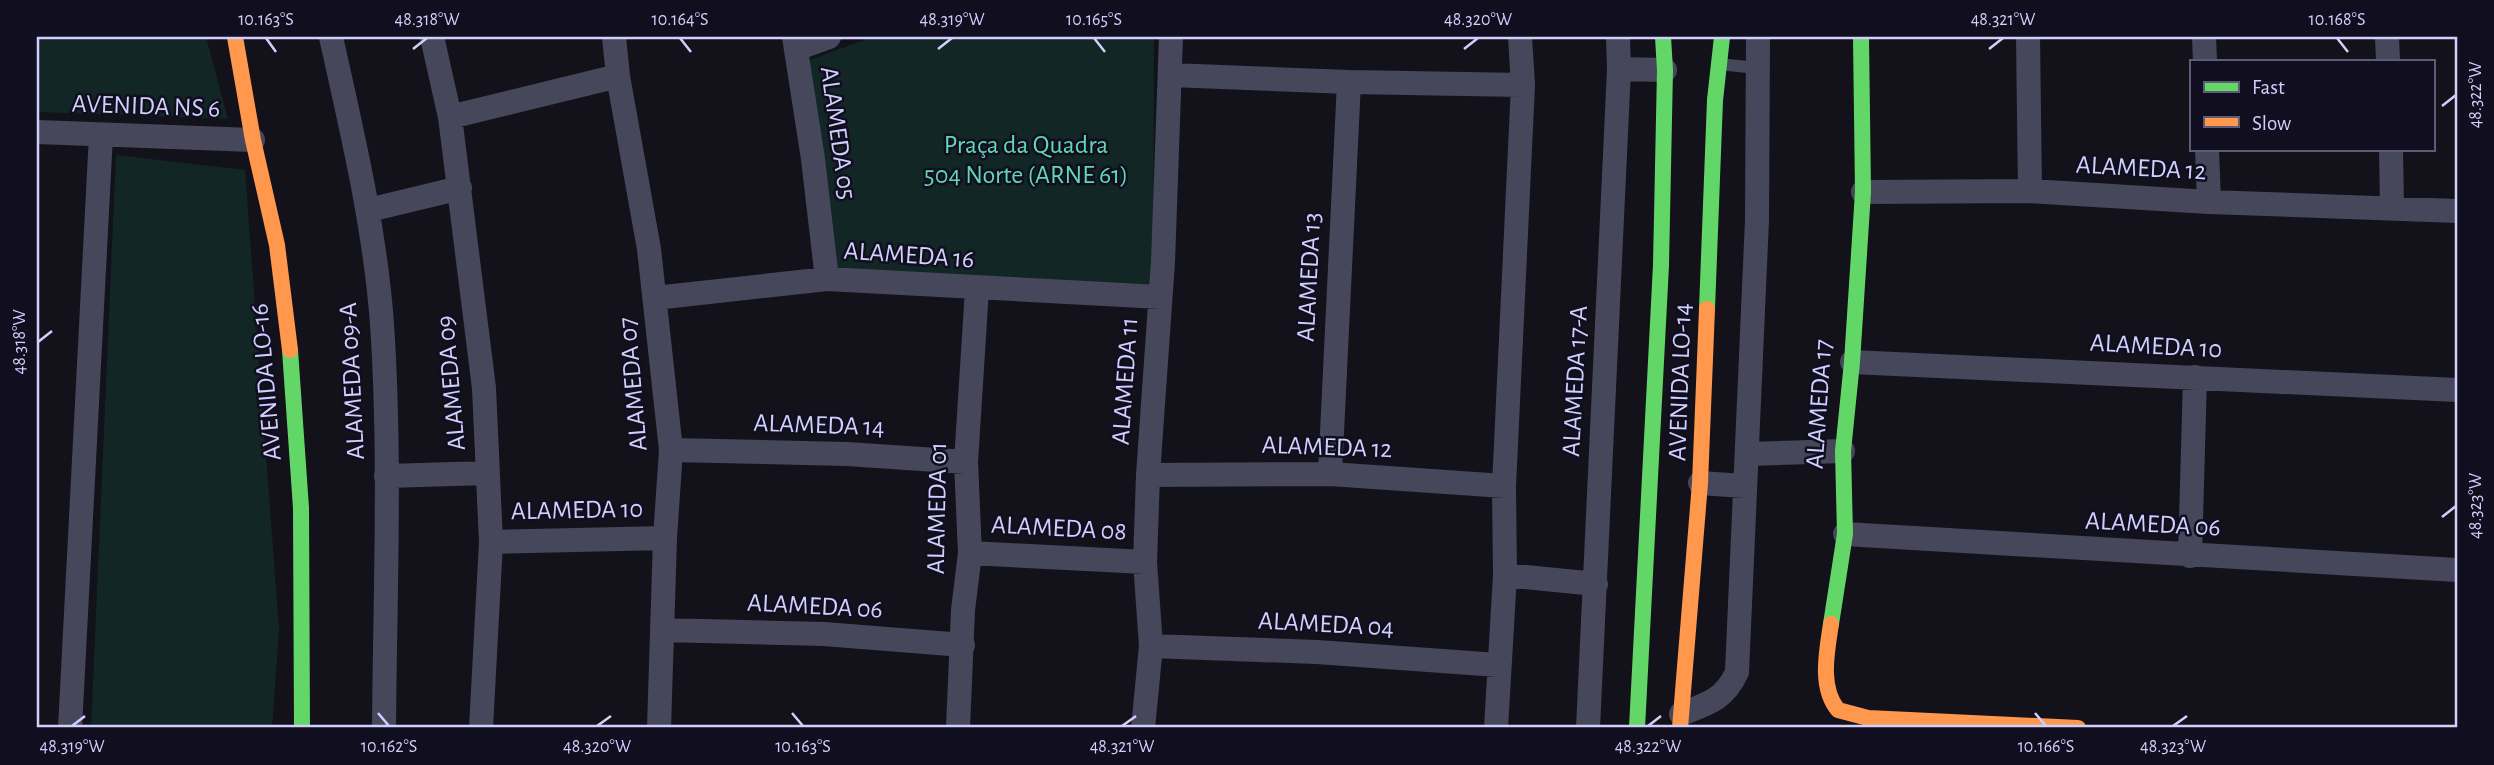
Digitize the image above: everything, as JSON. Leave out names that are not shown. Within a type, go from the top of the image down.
[{"type":"street","name":"AVENIDA LO-16","points":[[235,37],[253,140],[277,246],[293,378],[301,508],[302,728]]},
{"type":"street","name":"ALAMEDA 09-A","points":[[331,37],[369,210],[382,324],[386,476],[384,728]]},
{"type":"street","name":"ALAMEDA 09","points":[[432,37],[450,117],[484,388],[491,542],[481,728]]},
{"type":"street","name":"ALAMEDA 07","points":[[614,37],[618,76],[649,249],[671,450],[665,538],[659,728]]},
{"type":"street","points":[[795,43],[829,37]]},
{"type":"street","name":"ALAMEDA 11","points":[[1143,728],[1151,646],[1145,562],[1148,475],[1163,262],[1171,37]]},
{"type":"street","points":[[1496,728],[1505,575],[1504,486],[1523,85],[1520,37]]},
{"type":"street","name":"ALAMEDA 17-A","points":[[1588,728],[1619,69],[1618,37]]},
{"type":"street","name":"AVENIDA LO-14","points":[[1637,728],[1661,265],[1665,70],[1663,37]]},
{"type":"street","name":"AVENIDA LO-14","points":[[1681,721],[1700,483],[1715,100],[1721,37]]},
{"type":"street","points":[[1681,721],[1730,687],[1737,672],[1758,220],[1758,37]]},
{"type":"street","name":"ALAMEDA 17","points":[[1861,37],[1863,192],[1843,452],[1845,534],[1826,657],[1828,693],[1839,710],[1860,717],[1897,721],[2078,728]]},
{"type":"street","points":[[2028,37],[2030,191]]},
{"type":"street","points":[[2204,37],[2205,60]]},
{"type":"street","points":[[2387,37],[2388,60]]},
{"type":"street","name":"ALAMEDA 05","points":[[795,43],[813,159],[827,279]]},
{"type":"street","points":[[1619,69],[1665,70]]},
{"type":"street","points":[[1171,75],[1523,85]]},
{"type":"street","points":[[450,117],[618,76]]},
{"type":"street","name":"ALAMEDA 13","points":[[1330,474],[1349,82]]},
{"type":"street","name":"AVENIDA NS 6","points":[[37,132],[253,140]]},
{"type":"street","points":[[70,728],[101,135]]},
{"type":"street","points":[[2207,150],[2208,202]]},
{"type":"street","points":[[2390,150],[2392,208]]},
{"type":"street","points":[[369,210],[460,188]]},
{"type":"street","name":"ALAMEDA 12","points":[[1863,192],[2030,191],[2208,202],[2457,211]]},
{"type":"street","name":"ALAMEDA 16","points":[[655,298],[827,279],[1160,297]]},
{"type":"street","name":"ALAMEDA 01","points":[[958,728],[963,610],[970,553],[966,462],[977,289]]},
{"type":"street","name":"ALAMEDA 10","points":[[1852,362],[2457,390]]},
{"type":"street","points":[[2190,556],[2195,377]]},
{"type":"street","name":"ALAMEDA 14","points":[[671,450],[848,454],[966,462]]},
{"type":"street","points":[[1748,454],[1843,452]]},
{"type":"street","points":[[386,476],[488,472]]},
{"type":"street","name":"ALAMEDA 12","points":[[1148,475],[1330,474],[1504,486]]},
{"type":"street","points":[[1700,483],[1744,486]]},
{"type":"street","name":"ALAMEDA 06","points":[[1845,534],[2457,570]]},
{"type":"street","name":"ALAMEDA 10","points":[[491,542],[665,538]]},
{"type":"street","name":"ALAMEDA 08","points":[[970,553],[1145,562]]},
{"type":"street","points":[[1505,575],[1596,584]]},
{"type":"street","name":"ALAMEDA 06","points":[[663,630],[824,634],[963,645]]},
{"type":"street","name":"ALAMEDA 04","points":[[1151,646],[1317,652],[1498,665]]},
{"type":"lane","points":[[1718,64],[1757,68]]},
{"type":"green space","points":[[37,37],[206,37],[228,119],[37,112]]},
{"type":"green space","name":"Praça da Quadra 504 Norte (ARNE 61)","points":[[872,37],[1154,37],[1153,289],[835,274],[807,61]]},
{"type":"green space","points":[[116,155],[245,170],[279,630],[272,728],[91,728]]},
{"type":"traffic: fast","points":[[1637,728],[1661,265],[1665,70],[1663,37]]},
{"type":"traffic: fast","points":[[1707,309],[1715,100],[1722,37]]},
{"type":"traffic: fast","points":[[1831,624],[1845,534],[1843,451],[1852,362],[1863,192],[1861,37]]},
{"type":"traffic: fast","points":[[290,350],[301,508],[302,728]]},
{"type":"traffic: slow","points":[[235,37],[253,140],[277,245],[290,350]]},
{"type":"traffic: slow","points":[[1680,728],[1700,483],[1707,309]]},
{"type":"traffic: slow","points":[[1831,624],[1826,680],[1828,691],[1838,710],[1868,718],[2078,728]]}]
